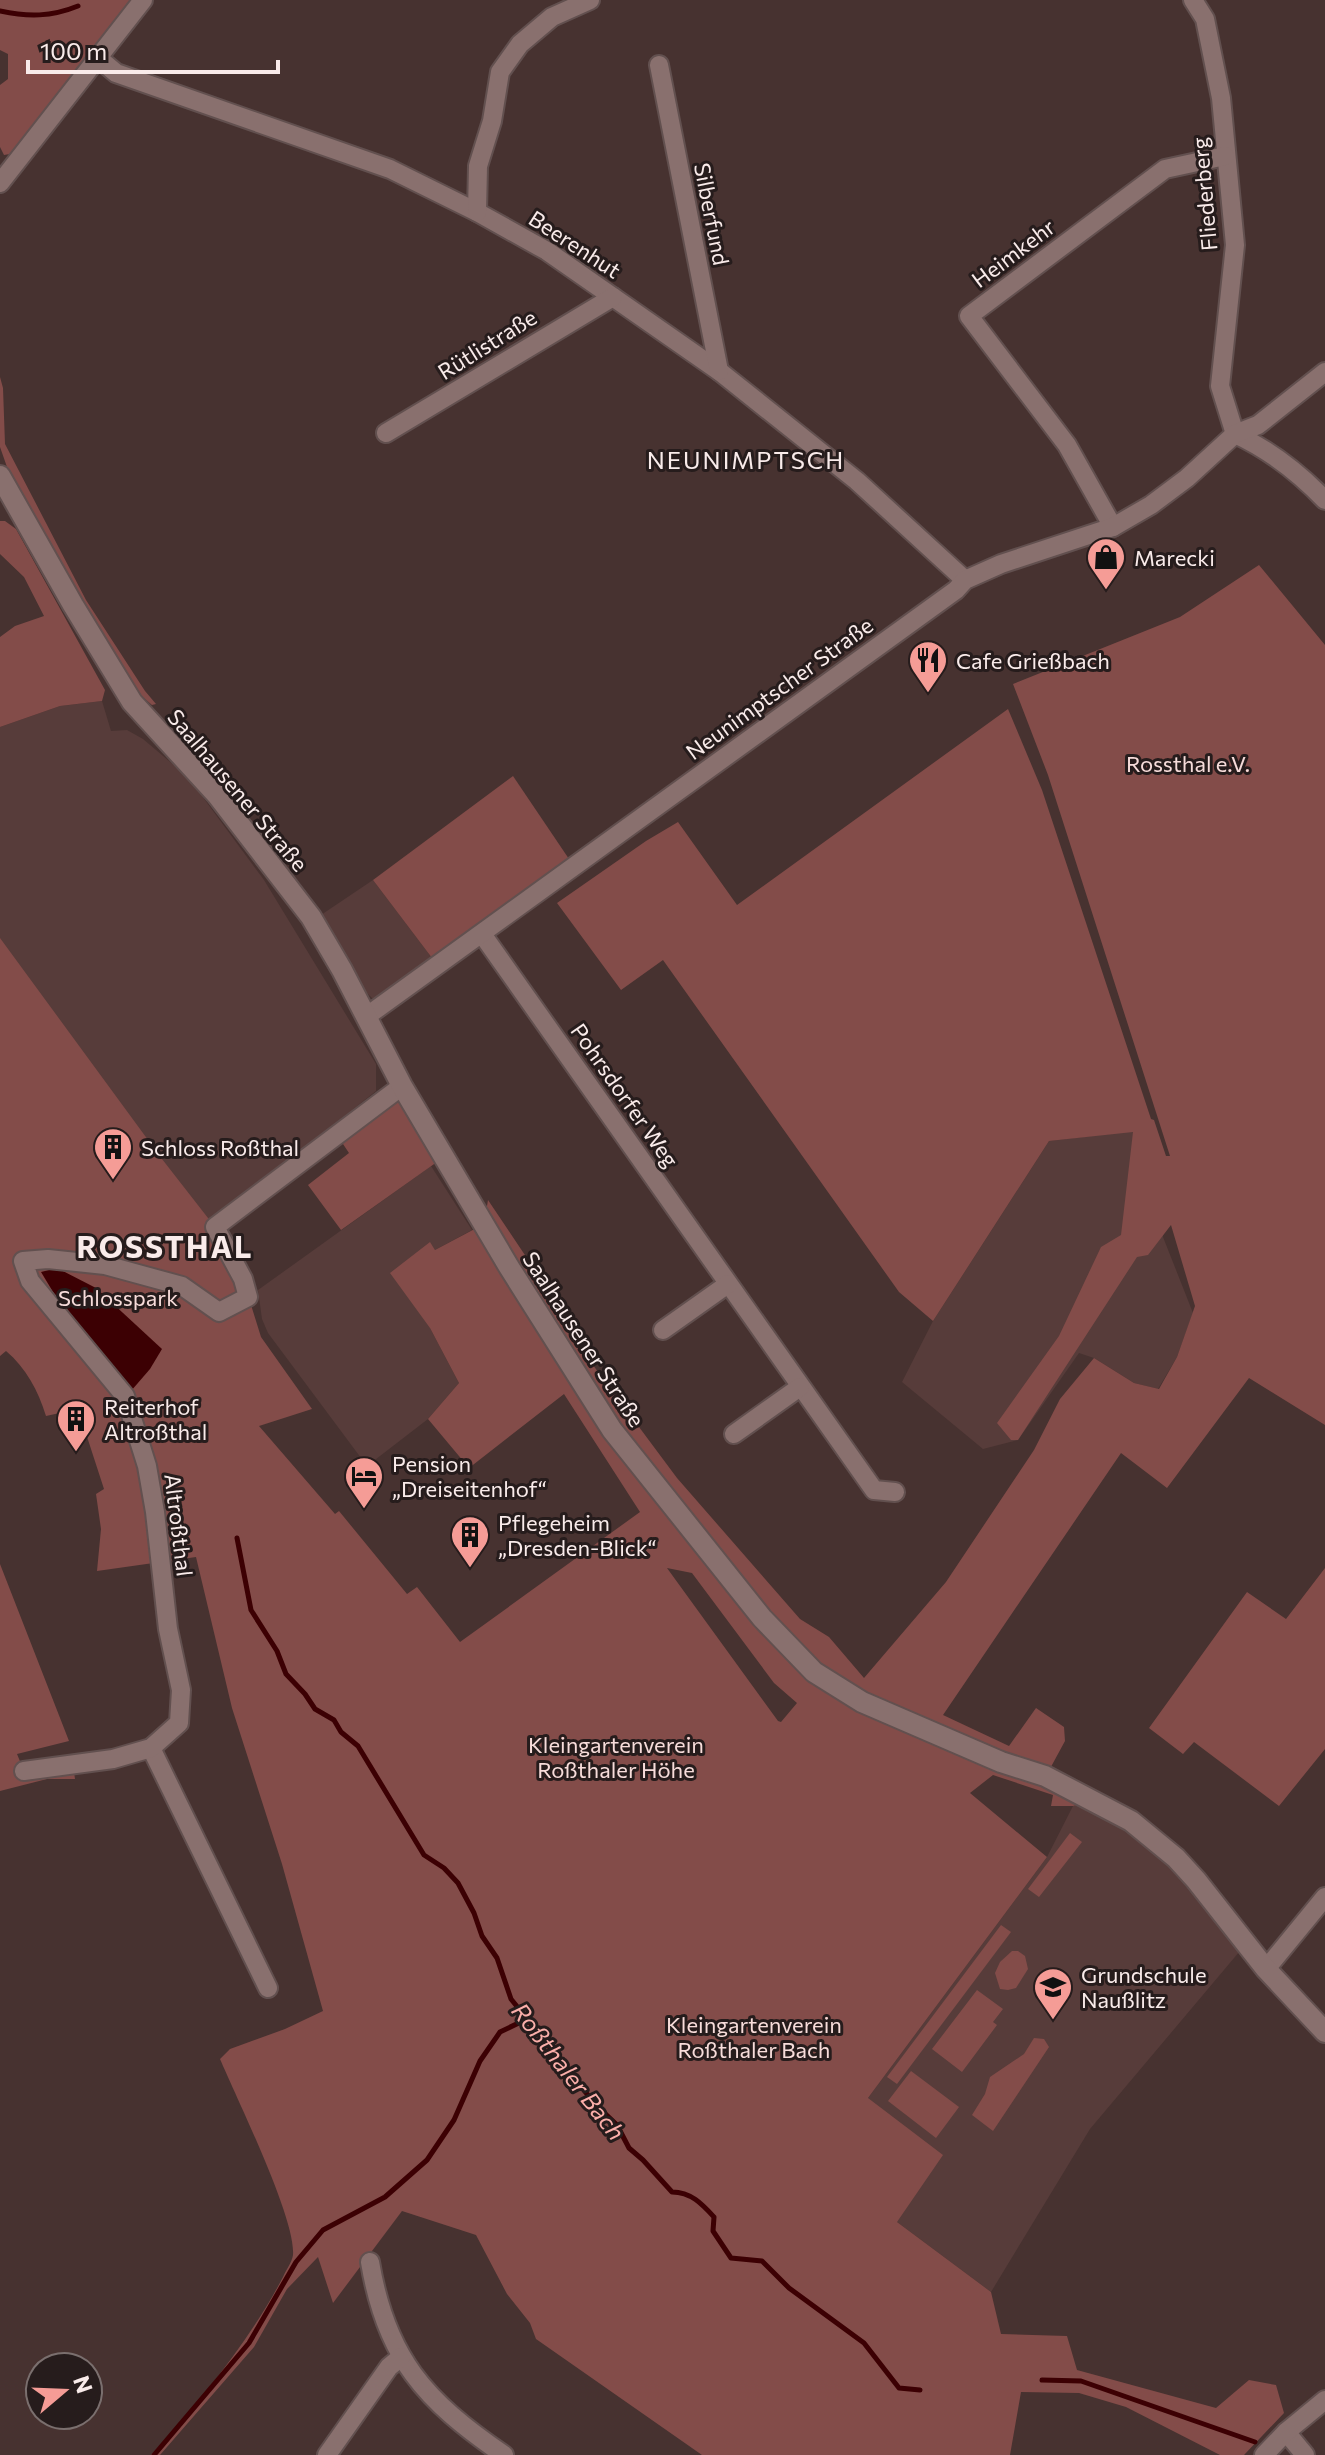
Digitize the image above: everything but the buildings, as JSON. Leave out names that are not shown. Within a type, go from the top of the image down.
[{"type":"street","points":[[0,183],[143,0]]},
{"type":"street","points":[[477,212],[478,166],[492,121],[500,72],[520,44],[552,17],[590,0]]},
{"type":"street","name":"Fliederberg","points":[[1193,0],[1205,19],[1221,98],[1235,245],[1220,386],[1235,434]]},
{"type":"street","name":"Beerenhut","points":[[97,57],[116,73],[390,169],[547,251],[719,371],[857,481],[965,580]]},
{"type":"street","name":"Silberfund","points":[[659,65],[719,371]]},
{"type":"street","name":"Heimkehr","points":[[1113,527],[1067,445],[969,316],[1165,169],[1225,156]]},
{"type":"street","name":"Rütlistraße","points":[[386,433],[613,297]]},
{"type":"street","name":"Neunimptscher Straße","points":[[367,1016],[956,590],[965,580],[1001,564],[1113,527],[1151,505],[1187,478],[1235,434],[1258,425],[1325,372]]},
{"type":"street","points":[[1235,434],[1258,444],[1293,470],[1325,500]]},
{"type":"street","name":"Saalhausener Straße","points":[[0,476],[6,501],[132,702],[217,795],[311,917],[402,1086],[509,1267],[612,1430],[736,1586],[814,1672],[862,1702],[1001,1762],[1045,1776],[1131,1821],[1176,1858],[1266,1969],[1325,2032]]},
{"type":"street","name":"Pohrsdorfer Weg","points":[[482,934],[874,1490],[895,1492]]},
{"type":"street","name":"Altroßthal","points":[[24,1771],[113,1759],[151,1748],[179,1723],[181,1690],[168,1629],[147,1466],[125,1396],[30,1281],[23,1261],[48,1259],[105,1265],[182,1286],[219,1312],[248,1297],[243,1279],[215,1227],[402,1086]]},
{"type":"street","points":[[663,1330],[728,1284]]},
{"type":"street","points":[[734,1434],[800,1387]]},
{"type":"street","points":[[151,1748],[268,1988]]},
{"type":"street","points":[[1266,1969],[1325,1897]]},
{"type":"street","points":[[370,2262],[377,2303],[401,2357],[431,2397],[467,2430],[504,2455]]},
{"type":"street","points":[[327,2455],[389,2367],[401,2357]]},
{"type":"street","points":[[1264,2455],[1325,2400]]},
{"type":"street","points":[[1286,2432],[1305,2455]]},
{"type":"shaded area","points":[[102,701],[111,731],[127,730],[143,739],[188,777],[264,880],[376,1064],[376,1091],[196,1234],[0,1198],[0,727],[60,706]]},
{"type":"shaded area","points":[[373,880],[432,958],[381,998],[372,998],[362,988],[321,915]]},
{"type":"shaded area","points":[[1133,1131],[1162,1158],[1163,1237],[1193,1313],[1177,1357],[1158,1389],[1134,1383],[1094,1358],[1079,1353],[1018,1440],[983,1449],[902,1382],[933,1321],[1049,1141]]},
{"type":"shaded area","points":[[431,1166],[472,1230],[435,1250],[430,1243],[430,1328],[459,1383],[428,1419],[367,1466],[268,1333],[262,1319],[258,1290]]},
{"type":"shaded area","points":[[57,1268],[96,1288],[162,1349],[131,1391],[76,1330],[41,1272]]},
{"type":"shaded area","name":"Grundschule Naußlitz","points":[[1096,1800],[1131,1821],[1245,1945],[1090,2129],[991,2292],[897,2222],[868,2098],[1047,1857],[1073,1806]]},
{"type":"green space","points":[[0,0],[131,0],[10,154],[4,155],[0,147],[0,85],[8,79],[8,54],[0,50]]},
{"type":"green space","points":[[0,377],[5,444],[86,600],[156,704],[152,705],[138,693],[80,601],[7,467],[0,447]]},
{"type":"green space","points":[[0,521],[16,529],[105,690],[102,701],[60,706],[0,727],[0,637],[15,626],[44,616],[24,577],[0,554]]},
{"type":"green space","points":[[1259,565],[1325,645],[1325,1425],[1249,1378],[1167,1488],[1121,1453],[943,1715],[1009,1746],[1036,1708],[1064,1727],[1065,1741],[1046,1776],[1096,1800],[1073,1806],[1051,1806],[1053,1795],[993,1775],[970,1793],[1047,1857],[868,2098],[943,2155],[897,2222],[991,2292],[1001,2334],[1067,2336],[1077,2370],[1216,2408],[1249,2380],[1276,2385],[1284,2413],[1244,2455],[1220,2455],[1126,2407],[1079,2393],[1021,2392],[1010,2455],[702,2455],[536,2339],[530,2323],[507,2294],[476,2235],[402,2211],[333,2303],[318,2257],[287,2289],[254,2347],[160,2455],[151,2455],[239,2348],[270,2301],[293,2255],[276,2188],[220,2059],[230,2049],[323,2011],[282,1864],[232,1708],[196,1557],[97,1571],[101,1529],[96,1494],[104,1489],[78,1409],[46,1416],[25,1372],[6,1351],[0,1356],[0,938],[215,1227],[243,1279],[261,1337],[312,1409],[259,1426],[335,1514],[339,1511],[407,1594],[417,1587],[460,1642],[640,1512],[564,1394],[469,1468],[428,1419],[459,1383],[430,1328],[390,1273],[430,1242],[435,1250],[484,1224],[488,1200],[555,1300],[578,1345],[677,1478],[800,1619],[829,1637],[864,1678],[946,1582],[1034,1450],[1060,1399],[1094,1358],[1134,1383],[1159,1389],[1177,1357],[1195,1306],[1171,1225],[1148,1255],[1137,1257],[1018,1440],[1011,1440],[997,1423],[1059,1336],[1101,1247],[1121,1235],[1133,1132],[1049,1141],[933,1321],[899,1292],[663,960],[621,990],[557,903],[678,822],[737,905],[1008,709],[1042,790],[1151,1119],[1154,1120],[1166,1156],[1170,1156],[1048,775],[1013,684],[1180,617]],"holes":[[[667,1568],[692,1573],[774,1683],[797,1703],[781,1722]]]},
{"type":"green space","points":[[513,776],[569,859],[432,958],[373,880]]},
{"type":"green space","points":[[402,1086],[444,1157],[341,1230],[308,1185],[349,1153],[337,1135]]},
{"type":"green space","points":[[0,1564],[69,1741],[17,1754],[24,1771],[73,1765],[75,1779],[47,1779],[0,1791]]},
{"type":"green space","points":[[1325,1568],[1325,1749],[1279,1806],[1194,1742],[1183,1754],[1149,1728],[1247,1592],[1286,1619]]},
{"type":"green space","points":[[1070,1833],[1082,1842],[1039,1897],[1028,1889]]},
{"type":"green space","points":[[1001,1925],[1011,1932],[897,2084],[887,2077]]},
{"type":"green space","points":[[1012,1951],[1025,1956],[1028,1969],[1016,1988],[1000,1989],[995,1973],[1000,1962]]},
{"type":"green space","points":[[977,1990],[1003,2009],[993,2022],[997,2025],[962,2072],[932,2049]]},
{"type":"green space","points":[[1034,2038],[1044,2039],[1049,2047],[993,2131],[972,2115],[985,2094],[990,2077],[1024,2054]]},
{"type":"green space","points":[[911,2071],[959,2107],[936,2138],[888,2101]]},
{"type":"waterway","points":[[0,11],[39,15],[78,6]]},
{"type":"waterway","name":"Roßthaler Bach","points":[[237,1538],[251,1610],[277,1651],[286,1674],[315,1709],[334,1720],[341,1732],[358,1746],[424,1855],[444,1868],[458,1883],[482,1936],[497,1958],[511,1999],[595,2104],[617,2125],[629,2148],[672,2192],[690,2196],[714,2217],[713,2231],[731,2258],[762,2261],[789,2288],[864,2343],[899,2388],[920,2390]]},
{"type":"waterway","points":[[154,2455],[249,2343],[296,2262],[323,2230],[385,2197],[427,2160],[454,2120],[480,2061],[500,2032],[527,2019]]},
{"type":"waterway","name":"Roßthaler Bach","points":[[1042,2380],[1081,2381],[1255,2442]]},
{"type":"place","name":"Marecki","points":[[1106,591]]},
{"type":"place","name":"Cafe Grießbach","points":[[928,694]]},
{"type":"place","name":"Schloss Roßthal","points":[[113,1181]]},
{"type":"place","name":"Reiterhof Altroßthal","points":[[76,1453]]},
{"type":"place","name":"Pension „Dreiseitenhof“","points":[[364,1510]]},
{"type":"place","name":"Pflegeheim „Dresden-Blick“","points":[[470,1569]]},
{"type":"place","name":"Grundschule Naußlitz","points":[[1053,2021]]},
{"type":"district","name":"NEUNIMPTSCH","points":[[746,459]]},
{"type":"district","name":"ROSSTHAL","points":[[165,1245]]},
{"type":"park label","name":"Rossthal e.V.","points":[[1188,763]]},
{"type":"park label","name":"Schlosspark","points":[[118,1297]]},
{"type":"park label","name":"Kleingartenverein Roßthaler Höhe","points":[[616,1756]]},
{"type":"park label","name":"Kleingartenverein Roßthaler Bach","points":[[754,2036]]}]
